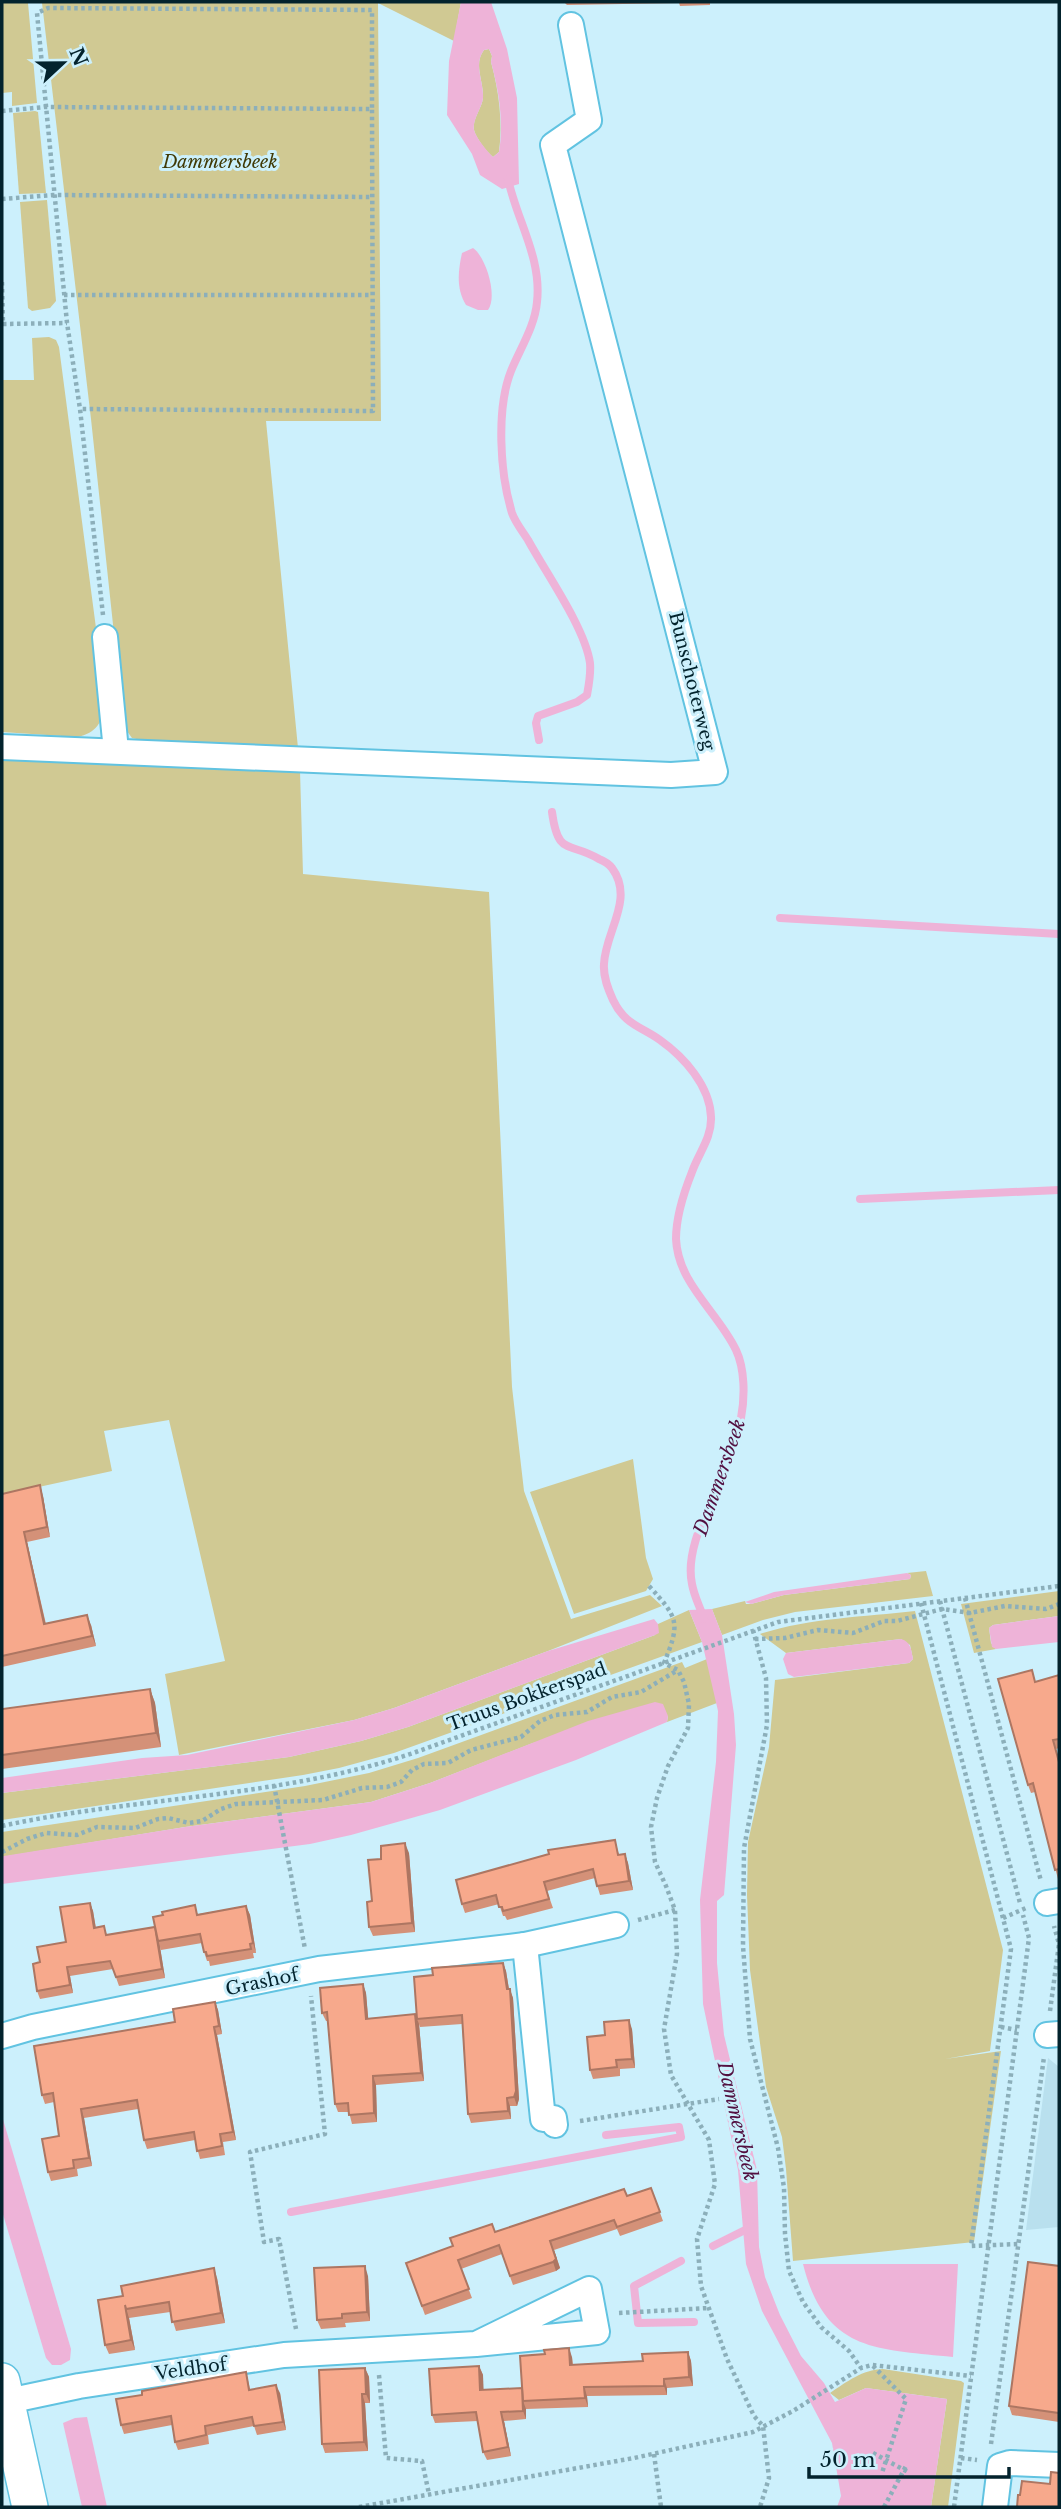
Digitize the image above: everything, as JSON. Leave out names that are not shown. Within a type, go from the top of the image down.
[{"type":"street","name":"Bunschoterweg","points":[[2,747],[671,775],[715,772],[553,145],[589,120],[571,25]]},
{"type":"street","points":[[106,637],[116,751]]},
{"type":"street","name":"Grashof","points":[[2,2036],[33,2027],[309,1972],[525,1945],[616,1925]]},
{"type":"street","points":[[525,1945],[543,2119],[554,2118],[555,2125]]},
{"type":"street","name":"Veldhof","points":[[5,2391],[79,2386],[284,2355],[476,2344]]},
{"type":"street","points":[[5,2391],[30,2507]]},
{"type":"street","points":[[995,2507],[1000,2466],[1010,2463],[1059,2465]]},
{"type":"path","points":[[80,410],[373,411],[372,10],[48,8],[37,13],[67,323],[80,410],[106,637]]},
{"type":"path","points":[[2,111],[46,107],[372,109]]},
{"type":"path","points":[[2,199],[53,195],[372,197]]},
{"type":"path","points":[[2,282],[3,324],[67,323]]},
{"type":"path","points":[[64,295],[372,295]]},
{"type":"path","points":[[649,1586],[672,1611],[676,1630],[664,1663],[678,1670],[689,1704],[688,1728],[668,1766],[651,1827],[654,1862],[675,1910],[677,1954],[664,2029],[671,2075],[709,2140],[715,2184],[697,2239],[701,2286],[727,2359],[754,2416],[763,2426],[769,2478],[760,2507]]},
{"type":"path","name":"Truus Bokkerspad","points":[[2,1826],[340,1774],[396,1759],[746,1632],[796,1618],[1059,1586]]},
{"type":"path","points":[[965,1598],[1053,1902],[1059,1944],[1050,2037],[990,2448]]},
{"type":"path","points":[[940,1601],[1029,1938],[954,2507]]},
{"type":"path","points":[[921,1603],[1011,1949],[971,2246],[1018,2244]]},
{"type":"path","points":[[755,1639],[785,1638],[818,1630],[853,1633],[884,1621],[897,1621],[942,1609],[970,1613],[1005,1606],[1046,1609],[1059,1604]]},
{"type":"path","points":[[753,1630],[766,1678],[767,1725],[744,1848],[743,1946],[750,2039],[778,2148],[784,2188],[789,2271],[803,2302],[821,2327],[849,2351],[861,2368]]},
{"type":"path","points":[[2,1852],[46,1833],[77,1835],[97,1827],[135,1828],[168,1818],[189,1823],[202,1821],[221,1809],[236,1804],[323,1800],[362,1788],[387,1787],[401,1782],[412,1770],[424,1765],[448,1763],[471,1751],[521,1737],[540,1721],[555,1715],[587,1712],[612,1697],[641,1692],[678,1670]]},
{"type":"path","points":[[274,1785],[309,1972],[325,2134],[250,2152],[264,2242],[279,2239],[301,2355]]},
{"type":"path","points":[[616,1925],[675,1910]]},
{"type":"path","points":[[1000,2027],[1017,2030]]},
{"type":"path","points":[[555,2125],[719,2099]]},
{"type":"path","points":[[625,2312],[709,2308]]},
{"type":"path","points":[[377,2349],[386,2458],[422,2461],[429,2494]]},
{"type":"path","points":[[872,2365],[906,2399],[882,2473]]},
{"type":"path","points":[[359,2507],[654,2454],[753,2432],[793,2411],[861,2368],[872,2365],[971,2376]]},
{"type":"path","points":[[873,2453],[906,2470],[884,2507]]},
{"type":"path","points":[[654,2454],[661,2507]]},
{"type":"shaded area","points":[[1048,2058],[1059,2067],[1059,2227],[1026,2230]]},
{"type":"green space","name":"Dammersbeek","points":[[2,2],[461,2],[454,41],[378,3],[381,421],[266,421],[298,748],[146,741],[132,738],[124,727],[42,3],[28,3],[37,103],[12,106],[12,92],[2,93]]},
{"type":"green space","points":[[489,49],[500,118],[499,152],[493,157],[479,140],[474,126],[483,98],[479,61],[484,50]]},
{"type":"green space","points":[[38,112],[46,193],[19,194],[13,113]]},
{"type":"green space","points":[[47,200],[56,301],[50,308],[32,311],[28,308],[20,202]]},
{"type":"green space","points":[[49,337],[56,340],[59,347],[106,704],[98,726],[77,737],[2,732],[2,380],[34,380],[32,338]]},
{"type":"green space","points":[[2,758],[300,771],[303,874],[489,892],[512,1387],[524,1491],[571,1619],[650,1595],[662,1606],[394,1708],[354,1720],[179,1755],[165,1674],[225,1661],[169,1420],[104,1431],[112,1471],[2,1495]]},
{"type":"green space","points":[[633,1459],[646,1558],[653,1579],[646,1591],[574,1614],[530,1492]]},
{"type":"green space","points":[[926,1571],[933,1596],[795,1612],[722,1635],[712,1609],[745,1601],[746,1604],[751,1604],[784,1595],[910,1579],[911,1575],[907,1573]]},
{"type":"green space","points":[[1059,1591],[1059,1616],[993,1625],[989,1628],[991,1643],[996,1649],[974,1653],[961,1604]]},
{"type":"green space","points":[[689,1610],[702,1642],[394,1753],[303,1775],[2,1820],[2,1793],[289,1757],[408,1727],[655,1635],[658,1624]]},
{"type":"green space","points":[[915,1611],[1003,1950],[990,2051],[945,2059],[1001,2051],[974,2242],[793,2261],[782,2137],[766,2087],[750,1970],[747,1895],[748,1842],[769,1747],[775,1680],[909,1663],[913,1659],[910,1645],[901,1639],[786,1653],[760,1634],[817,1621]]},
{"type":"green space","points":[[707,1659],[717,1703],[667,1722],[668,1716],[533,1743],[430,1783],[371,1802],[185,1827],[2,1857],[2,1832],[305,1786],[369,1773],[418,1758],[682,1662],[685,1668]]},
{"type":"green space","points":[[883,2369],[964,2383],[948,2507],[931,2507],[947,2399],[866,2388],[839,2400],[830,2393],[862,2374]]},
{"type":"water","points":[[461,2],[491,2],[507,49],[517,98],[519,184],[502,189],[480,175],[472,154],[447,115],[449,61]],"holes":[[[489,49],[501,118],[499,152],[493,157],[474,130],[483,98],[479,61],[484,50]]]},
{"type":"water","points":[[473,248],[489,277],[492,296],[488,310],[478,310],[466,305],[459,286],[462,253]]},
{"type":"water","points":[[907,1573],[911,1575],[910,1579],[784,1595],[751,1604],[745,1602],[774,1592]]},
{"type":"water","points":[[712,1609],[722,1635],[736,1745],[724,1895],[717,1901],[717,1963],[724,2035],[757,2170],[759,2247],[765,2277],[780,2315],[801,2356],[824,2383],[835,2402],[866,2388],[947,2399],[931,2507],[837,2507],[841,2496],[832,2443],[762,2311],[746,2264],[738,2170],[703,2004],[700,1900],[716,1762],[718,1711],[702,1642],[689,1610]]},
{"type":"water","points":[[1059,1616],[1059,1642],[996,1649],[992,1647],[989,1628],[993,1625]]},
{"type":"water","points":[[654,1619],[659,1633],[655,1635],[408,1727],[361,1741],[289,1757],[2,1793],[2,1778],[142,1758],[187,1755],[354,1720],[548,1651]]},
{"type":"water","points":[[901,1639],[909,1644],[911,1649],[913,1659],[909,1663],[794,1677],[788,1674],[783,1659],[786,1653]]},
{"type":"water","points":[[655,1702],[663,1704],[668,1716],[667,1722],[576,1760],[440,1810],[351,1835],[310,1844],[2,1884],[4,1856],[185,1827],[371,1802],[430,1783],[588,1721]]},
{"type":"water","points":[[2,2116],[71,2349],[70,2360],[61,2365],[52,2365],[46,2358],[2,2211]]},
{"type":"water","points":[[803,2264],[958,2264],[953,2357],[878,2347],[857,2340],[840,2330],[825,2315],[813,2293]]},
{"type":"water","points":[[87,2417],[107,2507],[82,2507],[63,2423]]},
{"type":"building","points":[[40,1485],[47,1527],[24,1532],[44,1624],[87,1615],[92,1636],[2,1656],[2,1494]]},
{"type":"building","points":[[1032,1670],[1035,1682],[1059,1675],[1059,1739],[1053,1740],[1059,1762],[1059,1869],[1055,1870],[1033,1783],[1028,1785],[998,1679]]},
{"type":"building","points":[[150,1689],[156,1733],[2,1755],[2,1709]]},
{"type":"building","points":[[615,1840],[618,1855],[625,1854],[629,1881],[597,1886],[593,1869],[544,1882],[549,1899],[503,1911],[496,1895],[462,1904],[456,1880],[549,1854],[548,1850]]},
{"type":"building","points":[[405,1843],[412,1923],[369,1927],[367,1902],[372,1901],[368,1860],[381,1859],[381,1846]]},
{"type":"building","points":[[90,1903],[94,1928],[104,1926],[106,1935],[155,1927],[162,1969],[116,1977],[110,1961],[67,1967],[70,1985],[37,1991],[33,1964],[40,1962],[37,1947],[66,1942],[60,1907]]},
{"type":"building","points":[[195,1905],[197,1915],[246,1906],[253,1943],[250,1944],[251,1949],[207,1956],[200,1934],[158,1941],[153,1917],[163,1915],[162,1912]]},
{"type":"building","points":[[503,1963],[507,1989],[510,1989],[516,2091],[514,2097],[507,2098],[508,2111],[468,2114],[462,2015],[417,2019],[414,1977],[433,1975],[432,1968]]},
{"type":"building","points":[[363,1984],[366,2019],[415,2014],[421,2073],[373,2076],[374,2113],[349,2115],[348,2103],[335,2104],[327,2012],[322,2013],[320,1988]]},
{"type":"building","points":[[215,2002],[219,2026],[214,2027],[233,2132],[220,2134],[222,2146],[197,2151],[194,2132],[144,2140],[137,2100],[81,2109],[89,2158],[73,2160],[74,2168],[48,2172],[42,2139],[59,2136],[53,2093],[42,2095],[34,2046],[175,2022],[173,2009]]},
{"type":"building","points":[[629,2020],[632,2059],[616,2060],[617,2067],[590,2070],[587,2037],[605,2035],[604,2022]]},
{"type":"building","points":[[651,2188],[660,2212],[617,2227],[614,2220],[550,2241],[556,2259],[553,2262],[510,2276],[499,2245],[458,2260],[469,2289],[422,2306],[406,2263],[453,2246],[450,2238],[492,2224],[495,2232],[624,2189],[627,2196]]},
{"type":"building","points":[[1028,2262],[1059,2266],[1059,2413],[1009,2406]]},
{"type":"building","points":[[365,2266],[367,2312],[317,2320],[314,2268]]},
{"type":"building","points":[[214,2268],[221,2313],[172,2322],[169,2302],[126,2309],[125,2305],[131,2340],[105,2345],[98,2300],[123,2296],[121,2286]]},
{"type":"building","points":[[569,2348],[570,2365],[643,2361],[642,2354],[688,2352],[689,2377],[664,2379],[664,2386],[584,2387],[585,2398],[523,2401],[520,2356]]},
{"type":"building","points":[[479,2366],[480,2390],[522,2388],[523,2411],[501,2412],[508,2447],[483,2452],[476,2412],[432,2415],[429,2369]]},
{"type":"building","points":[[365,2368],[366,2394],[362,2394],[364,2442],[322,2444],[319,2370]]},
{"type":"building","points":[[246,2372],[249,2390],[276,2385],[283,2422],[254,2426],[252,2417],[205,2426],[206,2435],[175,2442],[171,2416],[121,2425],[116,2399],[142,2395],[142,2391]]},
{"type":"building","points":[[1051,2472],[1059,2473],[1059,2507],[1017,2507],[1022,2481],[1050,2484]]},
{"type":"waterway","name":"Dammersbeek","points":[[508,179],[532,255],[538,286],[533,320],[506,386],[501,442],[505,480],[513,516],[573,617],[590,663],[587,695],[577,702],[538,716],[536,723],[539,740]]},
{"type":"waterway","name":"Dammersbeek","points":[[552,812],[562,842],[606,863],[618,880],[620,904],[604,964],[605,978],[613,1000],[628,1020],[678,1055],[701,1083],[710,1105],[711,1125],[683,1196],[676,1239],[678,1255],[691,1284],[736,1350],[743,1374],[744,1392],[736,1437],[692,1555],[692,1584],[704,1619]]},
{"type":"waterway","points":[[780,918],[1059,934]]},
{"type":"waterway","points":[[860,1199],[1059,1190]]},
{"type":"waterway","points":[[291,2212],[681,2137],[679,2127],[606,2135]]},
{"type":"waterway","points":[[713,2246],[751,2227]]},
{"type":"waterway","points":[[681,2261],[634,2286],[638,2323],[694,2322]]}]
